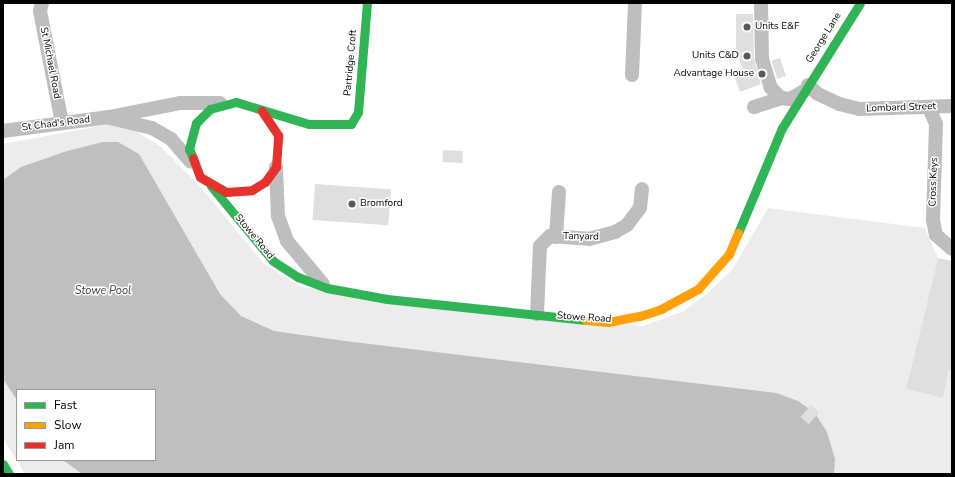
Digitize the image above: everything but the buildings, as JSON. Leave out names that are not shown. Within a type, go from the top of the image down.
[{"type":"street","name":"Partridge Croft","points":[[309,124],[333,126],[351,124],[358,112],[367,3]]},
{"type":"street","points":[[632,75],[635,3]]},
{"type":"street","points":[[761,3],[762,59],[771,88],[781,98]]},
{"type":"street","name":"George Lane","points":[[806,88],[860,3]]},
{"type":"street","name":"St Michael Road","points":[[39,6],[62,123]]},
{"type":"street","points":[[754,107],[781,98],[790,99],[806,88]]},
{"type":"street","name":"Lombard Street","points":[[806,88],[839,104],[859,109],[929,108],[952,106]]},
{"type":"street","name":"Stowe Road","points":[[211,186],[273,260],[298,277],[327,288],[387,298],[608,322],[661,309],[698,289],[730,254],[782,128],[806,88]]},
{"type":"street","name":"St Chad's Road","points":[[3,131],[109,117],[180,103],[224,103]]},
{"type":"street","points":[[276,167],[265,182],[252,190],[238,193],[211,186],[200,177],[192,164],[189,149],[196,123],[210,109],[224,103],[251,105],[262,112],[272,122],[279,143],[276,167],[278,216],[287,241],[327,288]]},
{"type":"street","name":"Cross Keys","points":[[929,108],[936,124],[933,220],[936,235],[952,249]]},
{"type":"street","points":[[262,112],[309,124]]},
{"type":"street","name":"St Chad's Road","points":[[109,117],[152,128],[171,139],[192,164]]},
{"type":"street","points":[[279,143],[292,129],[309,124]]},
{"type":"street","name":"Tanyard","points":[[537,314],[540,246],[550,236],[589,239],[603,238],[616,232],[627,225],[640,208],[642,189]]},
{"type":"street","points":[[556,237],[559,192]]},
{"type":"street","points":[[3,464],[9,474]]},
{"type":"shaded area","points":[[110,124],[134,130],[161,147],[201,187],[264,264],[301,287],[643,326],[684,311],[708,293],[733,269],[768,208],[925,228],[938,258],[906,389],[943,398],[949,370],[952,371],[952,474],[25,474],[17,461],[156,461],[156,389],[16,389],[16,459],[3,438],[3,144]]},
{"type":"water","name":"Stowe Pool","points":[[103,142],[118,142],[139,154],[220,294],[241,316],[274,331],[345,341],[776,393],[798,401],[815,413],[827,432],[835,459],[834,474],[82,474],[64,461],[156,461],[156,389],[16,389],[16,398],[3,379],[3,180],[21,167],[67,151]]},
{"type":"traffic: fast","points":[[193,158],[189,149],[196,123],[210,109],[236,102],[309,124],[351,124],[358,112],[367,3]]},
{"type":"traffic: fast","points":[[738,233],[782,128],[860,3]]},
{"type":"traffic: fast","points":[[211,186],[273,261],[298,277],[327,288],[387,299],[586,320]]},
{"type":"traffic: fast","points":[[3,464],[9,474]]},
{"type":"traffic: slow","points":[[586,320],[608,322],[640,316],[661,309],[698,289],[729,254],[738,233]]},
{"type":"traffic: jam","points":[[193,158],[200,177],[226,192],[252,190],[265,182],[276,167],[278,135],[262,111]]},
{"type":"place","name":"Units E&F","points":[[747,27]]},
{"type":"place","name":"Units C&D","points":[[747,56]]},
{"type":"place","name":"Advantage House","points":[[762,74]]},
{"type":"place","name":"Bromford","points":[[352,204]]}]
